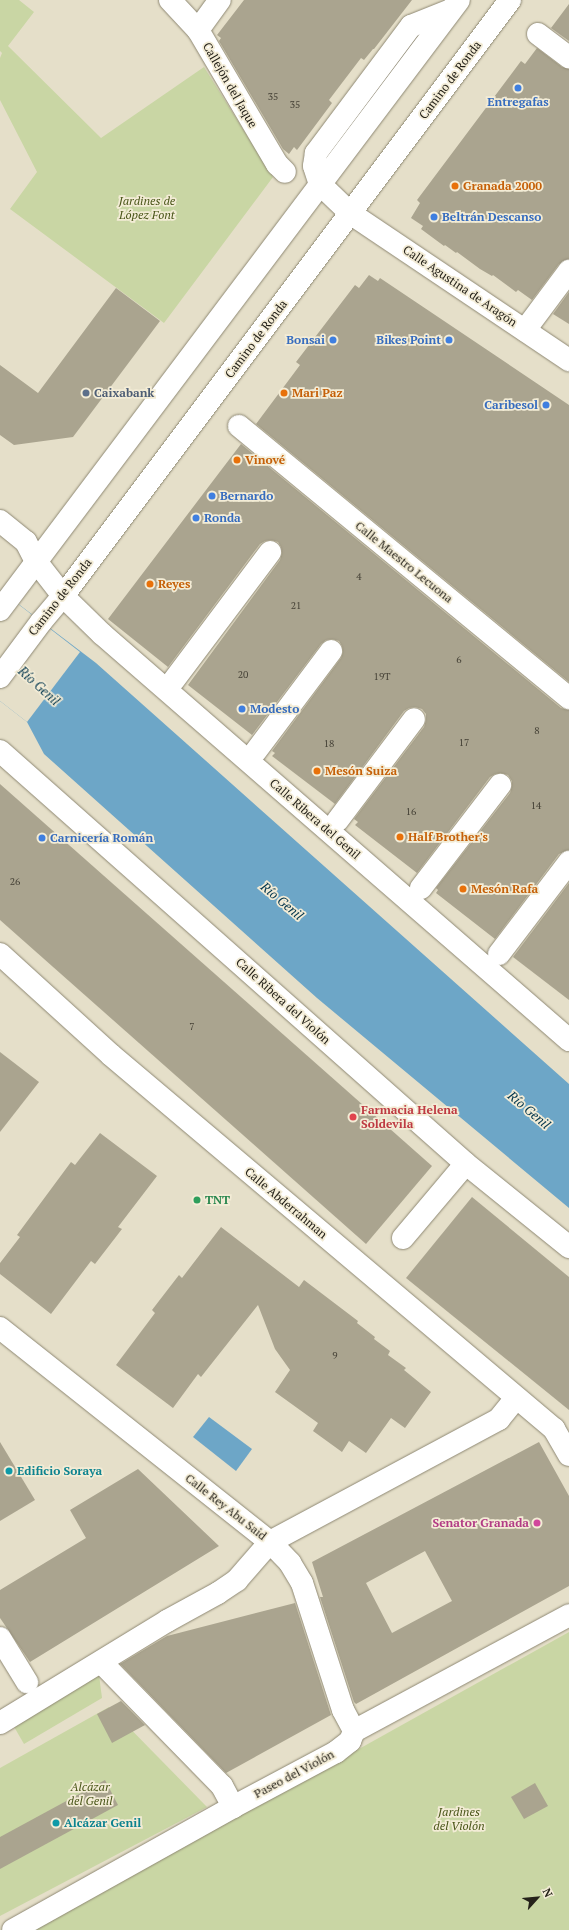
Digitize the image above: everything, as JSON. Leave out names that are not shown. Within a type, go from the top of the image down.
[{"type":"street","name":"Callejón del Jaque","points":[[170,0],[198,30],[281,168]]},
{"type":"street","points":[[198,30],[220,0]]},
{"type":"street","name":"Camino de Ronda","points":[[0,677],[41,622],[63,596],[510,0]]},
{"type":"street","points":[[5,603],[35,560],[455,5]]},
{"type":"street","points":[[538,34],[569,57]]},
{"type":"street","name":"Calle Agustina de Aragón","points":[[320,184],[350,213],[569,360]]},
{"type":"street","points":[[525,330],[569,271]]},
{"type":"street","name":"Calle Maestro Lecuona","points":[[239,426],[569,698]]},
{"type":"street","name":"Calle Ribera del Genil","points":[[0,521],[26,542],[35,560],[63,596],[102,634],[569,1040]]},
{"type":"street","points":[[174,680],[270,552]]},
{"type":"street","points":[[256,751],[331,651]]},
{"type":"street","name":"Calle Ribera del Genil","points":[[338,820],[414,719]]},
{"type":"street","name":"Calle Ribera del Violón","points":[[0,751],[465,1163],[569,1247]]},
{"type":"street","points":[[421,888],[500,785]]},
{"type":"street","points":[[499,954],[569,862]]},
{"type":"street","name":"Calle Abderrahman","points":[[0,954],[111,1055],[554,1429],[569,1455]]},
{"type":"street","points":[[403,1238],[463,1167]]},
{"type":"street","name":"Calle Rey Abu Said","points":[[0,1328],[270,1542],[237,1580],[225,1589],[167,1621],[0,1723]]},
{"type":"street","points":[[354,1731],[343,1710],[302,1584],[290,1563],[270,1542],[498,1419],[516,1398]]},
{"type":"street","name":"Paseo del Violón","points":[[14,1930],[233,1807],[336,1752],[350,1741],[354,1731],[569,1615]]},
{"type":"street","points":[[0,1638],[27,1682]]},
{"type":"street","points":[[100,1662],[222,1786],[233,1807]]},
{"type":"green space","name":"Jardines de López Font","points":[[0,0],[19,0],[34,12],[8,46],[101,138],[204,67],[273,177],[164,323],[10,209],[37,172],[0,100],[0,58],[2,53],[0,51]]},
{"type":"green space","name":"Jardines del Violón","points":[[569,1632],[569,1930],[34,1930]]},
{"type":"green space","points":[[99,1675],[102,1698],[24,1744],[13,1725]]},
{"type":"green space","name":"Alcázar del Genil","points":[[109,1707],[207,1807],[0,1916],[0,1768]]},
{"type":"water","name":"Río Genil","points":[[0,590],[96,663],[569,1084],[569,1208],[317,998],[44,754],[27,722],[0,701]]},
{"type":"water","points":[[209,1417],[252,1449],[236,1471],[193,1437]]},
{"type":"pier","points":[[0,590],[80,652],[27,722],[0,701]]},
{"type":"building","points":[[244,0],[412,0],[374,49],[364,60],[361,58],[329,100],[332,103],[297,150],[294,147],[289,154],[283,149],[219,41],[221,38],[217,35]]},
{"type":"building","points":[[569,4],[569,41],[551,28]]},
{"type":"building","points":[[537,48],[562,67],[569,69],[569,259],[559,264],[532,300],[518,290],[516,292],[493,275],[492,276],[480,269],[457,252],[456,253],[445,245],[444,246],[421,229],[423,226],[411,218],[420,203],[417,200],[521,61],[525,64]]},
{"type":"building","points":[[369,275],[378,281],[380,278],[569,405],[569,682],[256,424],[300,365],[296,362],[355,285],[359,288]]},
{"type":"building","points":[[116,288],[160,321],[73,437],[14,445],[0,435],[0,365],[38,393]]},
{"type":"building","points":[[569,292],[569,324],[553,314]]},
{"type":"building","points":[[241,444],[561,708],[569,710],[569,850],[559,854],[495,939],[436,893],[438,890],[436,888],[510,793],[512,781],[508,775],[501,773],[490,777],[417,873],[355,825],[358,822],[354,819],[424,727],[426,714],[422,709],[415,707],[404,711],[335,804],[272,756],[275,753],[272,751],[341,658],[343,652],[339,641],[332,639],[326,640],[321,644],[252,735],[188,685],[280,560],[282,553],[278,542],[271,540],[260,544],[168,667],[108,619]]},
{"type":"building","points":[[0,784],[432,1166],[366,1244],[0,920]]},
{"type":"building","points":[[569,883],[569,1000],[513,957]]},
{"type":"building","points":[[0,1052],[39,1082],[0,1132]]},
{"type":"building","points":[[100,1133],[157,1176],[118,1227],[122,1229],[95,1264],[91,1261],[51,1314],[0,1274],[0,1263],[20,1237],[17,1235],[71,1162],[75,1165]]},
{"type":"building","points":[[472,1197],[569,1277],[569,1410],[406,1278]]},
{"type":"building","points":[[221,1227],[299,1287],[304,1280],[358,1321],[357,1323],[375,1337],[374,1339],[390,1351],[388,1355],[406,1368],[404,1370],[431,1392],[405,1428],[391,1418],[366,1453],[349,1441],[342,1452],[313,1431],[318,1423],[275,1392],[290,1370],[275,1349],[258,1305],[201,1377],[198,1374],[173,1408],[116,1365],[155,1313],[152,1310],[179,1275],[182,1278]]},
{"type":"building","name":"Edificio Soraya","points":[[0,1442],[35,1500],[0,1521]]},
{"type":"building","points":[[539,1442],[569,1496],[569,1586],[356,1704],[354,1702],[320,1597],[323,1597],[312,1562]],"holes":[[[425,1551],[452,1601],[392,1633],[366,1583]]]},
{"type":"building","points":[[138,1469],[219,1546],[30,1662],[0,1618],[0,1590],[86,1538],[70,1510]]},
{"type":"building","points":[[295,1603],[331,1715],[226,1773],[120,1664],[167,1636]]},
{"type":"building","points":[[121,1701],[145,1725],[112,1743],[97,1714]]},
{"type":"building","name":"Alcázar Genil","points":[[105,1780],[118,1805],[0,1869],[0,1837]]},
{"type":"building","points":[[535,1783],[548,1806],[524,1819],[511,1797]]},
{"type":"place","name":"Entregafas","points":[[518,88]]},
{"type":"place","name":"Granada 2000","points":[[455,186]]},
{"type":"place","name":"Beltrán Descanso","points":[[434,217]]},
{"type":"place","name":"Bonsai","points":[[333,340]]},
{"type":"place","name":"Bikes Point","points":[[449,340]]},
{"type":"place","name":"Caixabank","points":[[86,393]]},
{"type":"place","name":"Mari Paz","points":[[284,393]]},
{"type":"place","name":"Caribesol","points":[[546,405]]},
{"type":"place","name":"Vinové","points":[[237,460]]},
{"type":"place","name":"Bernardo","points":[[212,496]]},
{"type":"place","name":"Ronda","points":[[196,518]]},
{"type":"place","name":"Reyes","points":[[150,584]]},
{"type":"place","name":"Modesto","points":[[242,709]]},
{"type":"place","name":"Mesón Suiza","points":[[317,771]]},
{"type":"place","name":"Half Brother's","points":[[400,837]]},
{"type":"place","name":"Carnicería Román","points":[[42,838]]},
{"type":"place","name":"Mesón Rafa","points":[[463,889]]},
{"type":"place","name":"Farmacia Helena Soldevila","points":[[353,1117]]},
{"type":"place","name":"TNT","points":[[197,1200]]},
{"type":"place","name":"Edificio Soraya","points":[[9,1471]]},
{"type":"place","name":"Senator Granada","points":[[537,1523]]},
{"type":"place","name":"Alcázar Genil","points":[[56,1823]]}]
